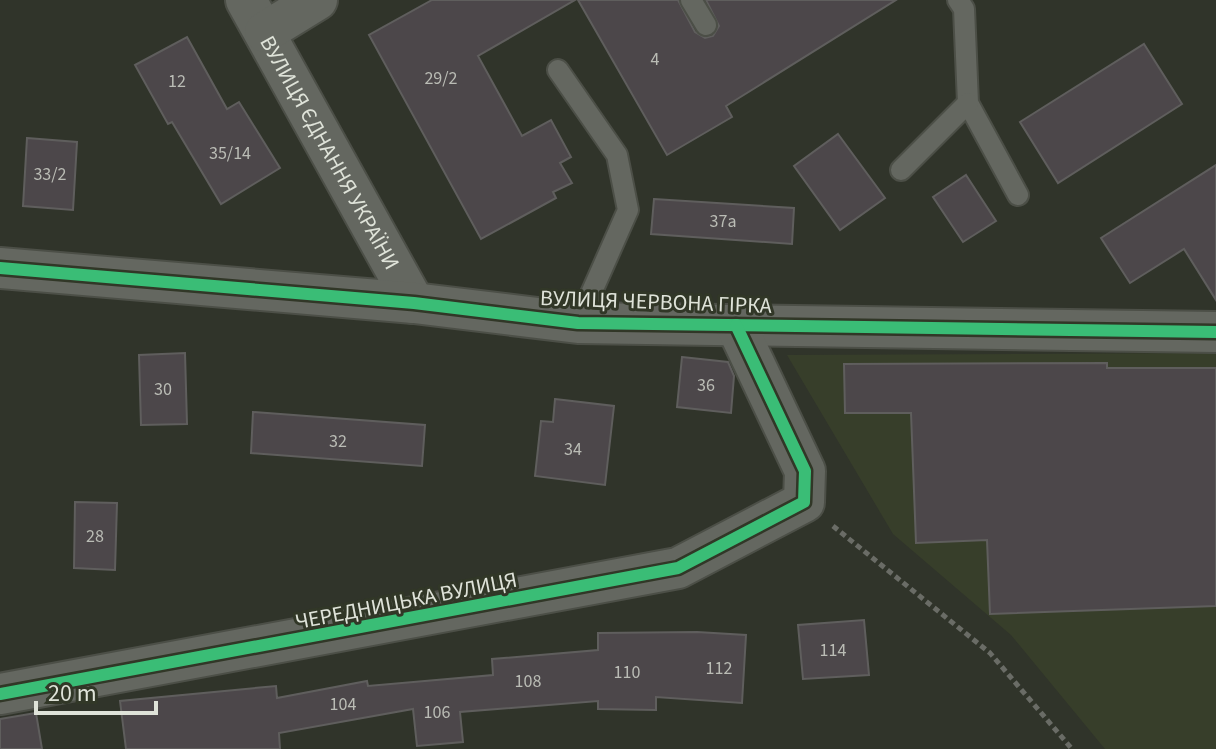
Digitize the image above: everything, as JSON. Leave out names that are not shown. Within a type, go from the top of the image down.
[{"type":"street","points":[[256,16],[317,0]]},
{"type":"street","name":"ВУЛИЦЯ ЄДНАННЯ УКРАЇНИ","points":[[256,16],[414,303]]},
{"type":"street","name":"ВУЛИЦЯ ЧЕРВОНА ГІРКА","points":[[0,268],[414,303],[578,323],[1216,332]]},
{"type":"street","points":[[736,325],[805,471],[804,502]]},
{"type":"street","name":"ЧЕРЕДНИЦЬКА ВУЛИЦЯ","points":[[0,694],[678,568],[804,502]]},
{"type":"lane","points":[[691,0],[706,25]]},
{"type":"lane","points":[[958,0],[964,9],[968,103],[1018,195]]},
{"type":"lane","points":[[558,70],[617,155],[628,210],[578,323]]},
{"type":"lane","points":[[901,170],[968,103]]},
{"type":"path","points":[[804,502],[990,653],[1072,749]]},
{"type":"shaded area","points":[[1216,353],[1216,749],[1105,749],[1011,635],[893,534],[787,355]]},
{"type":"building","points":[[432,0],[575,0],[478,56],[522,136],[551,120],[571,157],[560,163],[572,183],[553,192],[556,198],[481,239],[369,35]]},
{"type":"building","points":[[578,0],[678,0],[695,32],[705,38],[713,36],[719,26],[706,0],[896,0],[726,106],[732,117],[667,155]]},
{"type":"building","points":[[187,37],[227,109],[239,102],[280,168],[221,204],[172,122],[168,124],[135,65]]},
{"type":"building","points":[[1144,44],[1182,104],[1058,183],[1020,122]]},
{"type":"building","points":[[838,134],[885,198],[840,230],[794,166]]},
{"type":"building","points":[[27,138],[77,142],[73,210],[23,206]]},
{"type":"building","points":[[1216,165],[1216,300],[1184,249],[1130,283],[1101,238]]},
{"type":"building","points":[[966,175],[996,221],[963,242],[933,197]]},
{"type":"building","points":[[654,199],[794,208],[792,244],[651,234]]},
{"type":"building","points":[[185,353],[187,424],[141,425],[139,355]]},
{"type":"building","points":[[682,357],[728,362],[734,376],[731,413],[677,407]]},
{"type":"building","points":[[1107,363],[1107,368],[1216,368],[1216,606],[990,614],[987,540],[916,543],[911,413],[845,413],[844,364]]},
{"type":"building","points":[[555,399],[614,406],[605,485],[535,476],[541,421],[553,422]]},
{"type":"building","points":[[253,412],[425,425],[422,466],[251,453]]},
{"type":"building","points":[[75,502],[117,503],[115,570],[74,568]]},
{"type":"building","points":[[864,620],[869,675],[803,679],[798,625]]},
{"type":"building","points":[[598,633],[746,635],[742,703],[656,697],[656,710],[598,709],[598,701],[460,712],[463,742],[417,746],[413,709],[279,733],[280,749],[126,749],[120,701],[276,686],[277,698],[367,681],[368,686],[493,675],[492,659],[598,650]]},
{"type":"building","points":[[36,713],[42,749],[0,749],[0,719]]},
{"type":"cycle path","points":[[0,268],[414,303],[578,323],[1216,332]]},
{"type":"cycle path","points":[[0,694],[678,568],[804,502],[805,471],[736,325]]}]
